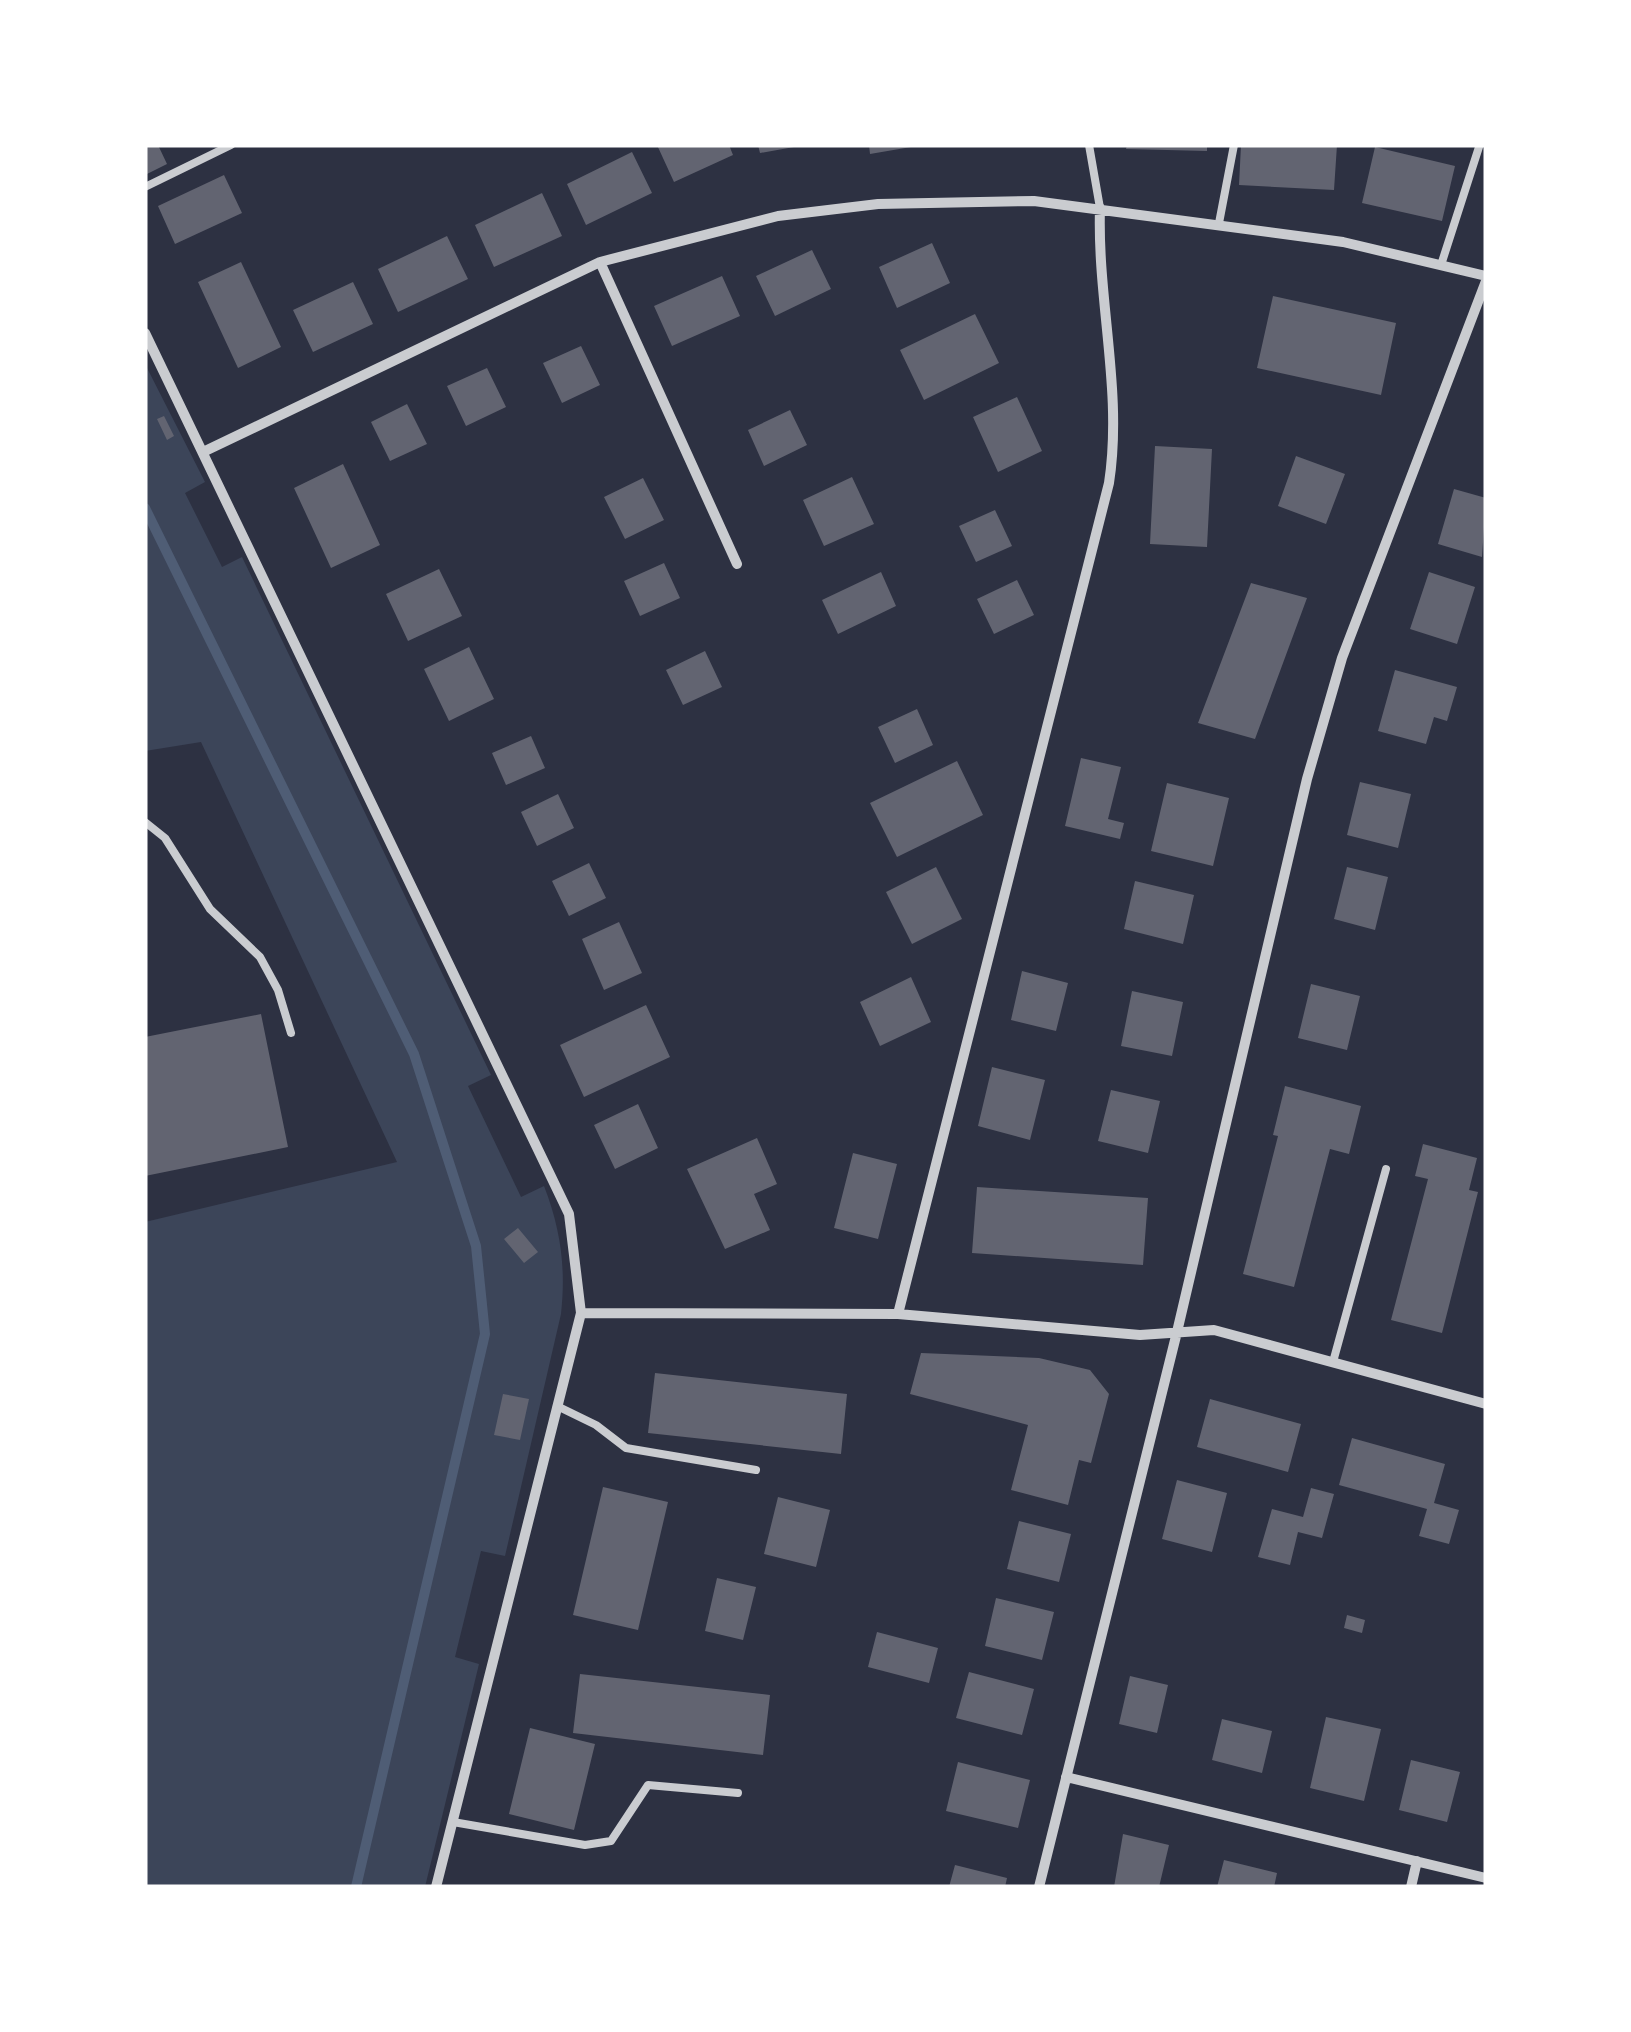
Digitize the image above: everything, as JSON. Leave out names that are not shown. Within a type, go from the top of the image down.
[{"type":"street","points":[[203,452],[600,262],[778,216],[878,204],[976,199],[1100,208],[1343,242],[1486,279],[1337,675],[1307,779],[1177,1332],[1039,1887]]},
{"type":"street","points":[[898,1314],[1109,483],[1116,435],[1098,274],[1100,208]]},
{"type":"street","points":[[600,262],[737,564]]},
{"type":"street","points":[[145,333],[569,1214],[581,1313],[436,1887]]},
{"type":"street","points":[[581,1313],[898,1314],[1140,1335],[1214,1330],[1486,1404]]},
{"type":"street","points":[[1066,1777],[1486,1878]]},
{"type":"street","points":[[1411,1887],[1417,1861]]},
{"type":"lane","points":[[145,188],[231,145]]},
{"type":"lane","points":[[1088,145],[1100,208]]},
{"type":"lane","points":[[1218,222],[1234,145]]},
{"type":"lane","points":[[1441,265],[1479,147]]},
{"type":"lane","points":[[145,822],[165,838],[210,908],[260,958],[278,990],[291,1033]]},
{"type":"lane","points":[[1333,1362],[1386,1169]]},
{"type":"lane","points":[[557,1406],[596,1425],[626,1448],[756,1470]]},
{"type":"lane","points":[[453,1822],[585,1845],[611,1841],[648,1786],[738,1794]]},
{"type":"shaded area","points":[[145,364],[205,482],[185,493],[222,567],[242,557],[491,1075],[468,1086],[521,1197],[544,1186],[558,1234],[563,1281],[561,1314],[505,1556],[481,1551],[455,1657],[479,1664],[425,1887],[145,1887],[145,1222],[397,1162],[201,742],[145,751]]},
{"type":"building","points":[[145,145],[158,145],[167,164],[145,175]]},
{"type":"building","points":[[657,145],[729,145],[733,155],[674,182]]},
{"type":"building","points":[[758,145],[794,145],[794,147],[760,153]]},
{"type":"building","points":[[869,145],[911,145],[911,147],[870,154]]},
{"type":"building","points":[[1127,145],[1207,145],[1207,151],[1126,149]]},
{"type":"building","points":[[1241,145],[1337,145],[1334,190],[1239,185]]},
{"type":"building","points":[[1375,147],[1455,166],[1442,221],[1362,203]]},
{"type":"building","points":[[632,152],[652,193],[586,225],[567,184]]},
{"type":"building","points":[[224,175],[242,213],[175,244],[158,206]]},
{"type":"building","points":[[542,193],[562,236],[494,267],[475,225]]},
{"type":"building","points":[[447,236],[468,279],[398,312],[378,269]]},
{"type":"building","points":[[932,243],[950,283],[897,308],[879,267]]},
{"type":"building","points":[[812,250],[831,289],[775,316],[756,276]]},
{"type":"building","points":[[241,262],[281,347],[238,368],[198,282]]},
{"type":"building","points":[[722,276],[740,316],[672,346],[654,306]]},
{"type":"building","points":[[353,282],[373,324],[313,352],[293,310]]},
{"type":"building","points":[[1273,296],[1396,323],[1381,395],[1257,368]]},
{"type":"building","points":[[975,314],[999,363],[924,400],[900,350]]},
{"type":"building","points":[[581,346],[600,385],[562,403],[543,363]]},
{"type":"building","points":[[487,368],[506,407],[466,426],[447,386]]},
{"type":"building","points":[[1017,397],[1042,451],[998,472],[973,417]]},
{"type":"building","points":[[407,404],[427,444],[390,461],[371,422]]},
{"type":"building","points":[[790,410],[807,445],[764,466],[748,430]]},
{"type":"building","points":[[164,416],[174,436],[167,440],[157,419]]},
{"type":"building","points":[[1155,446],[1212,449],[1207,547],[1150,544]]},
{"type":"building","points":[[1296,456],[1345,474],[1326,524],[1278,506]]},
{"type":"building","points":[[343,464],[380,545],[331,568],[294,488]]},
{"type":"building","points":[[852,477],[874,524],[824,546],[803,500]]},
{"type":"building","points":[[643,478],[664,520],[625,539],[604,497]]},
{"type":"building","points":[[1454,489],[1486,498],[1482,557],[1438,544]]},
{"type":"building","points":[[995,510],[1012,546],[976,562],[959,526]]},
{"type":"building","points":[[664,563],[680,598],[640,616],[624,581]]},
{"type":"building","points":[[439,569],[462,616],[408,641],[386,594]]},
{"type":"building","points":[[881,572],[896,606],[838,634],[822,600]]},
{"type":"building","points":[[1429,572],[1475,587],[1457,644],[1410,629]]},
{"type":"building","points":[[1017,580],[1034,615],[994,634],[977,599]]},
{"type":"building","points":[[1251,583],[1307,598],[1255,739],[1198,723]]},
{"type":"building","points":[[469,647],[494,699],[449,721],[424,669]]},
{"type":"building","points":[[705,651],[722,687],[683,705],[666,670]]},
{"type":"building","points":[[1395,670],[1457,687],[1447,721],[1434,717],[1426,744],[1378,731]]},
{"type":"building","points":[[917,709],[933,745],[895,763],[878,727]]},
{"type":"building","points":[[531,736],[545,768],[506,785],[492,753]]},
{"type":"building","points":[[1081,758],[1121,767],[1108,819],[1124,823],[1120,839],[1065,826]]},
{"type":"building","points":[[957,761],[983,815],[897,857],[870,803]]},
{"type":"building","points":[[1360,782],[1411,794],[1398,848],[1347,835]]},
{"type":"building","points":[[1167,783],[1229,798],[1213,866],[1151,851]]},
{"type":"building","points":[[558,794],[574,828],[537,846],[521,812]]},
{"type":"building","points":[[589,863],[606,898],[569,916],[552,881]]},
{"type":"building","points":[[936,867],[962,919],[912,944],[886,892]]},
{"type":"building","points":[[1347,867],[1388,877],[1375,930],[1334,919]]},
{"type":"building","points":[[1135,881],[1194,895],[1183,944],[1124,929]]},
{"type":"building","points":[[619,922],[642,973],[604,990],[582,939]]},
{"type":"building","points":[[1022,971],[1068,983],[1056,1031],[1011,1020]]},
{"type":"building","points":[[911,977],[931,1022],[880,1046],[860,1002]]},
{"type":"building","points":[[1311,984],[1360,996],[1347,1050],[1298,1038]]},
{"type":"building","points":[[1132,991],[1183,1002],[1172,1056],[1121,1046]]},
{"type":"building","points":[[646,1005],[670,1057],[584,1097],[560,1045]]},
{"type":"building","points":[[261,1014],[288,1147],[145,1176],[145,1037]]},
{"type":"building","points":[[992,1067],[1045,1080],[1030,1140],[978,1126]]},
{"type":"building","points":[[1285,1086],[1361,1106],[1349,1154],[1330,1149],[1294,1287],[1243,1274],[1278,1136],[1273,1135]]},
{"type":"building","points":[[1111,1090],[1160,1101],[1148,1153],[1098,1141]]},
{"type":"building","points":[[638,1104],[658,1148],[615,1169],[594,1125]]},
{"type":"building","points":[[757,1138],[777,1184],[754,1194],[770,1230],[725,1249],[687,1169]]},
{"type":"building","points":[[1423,1144],[1477,1158],[1469,1190],[1478,1192],[1442,1333],[1391,1320],[1428,1179],[1415,1176]]},
{"type":"building","points":[[853,1153],[897,1164],[878,1239],[834,1228]]},
{"type":"building","points":[[977,1187],[1148,1198],[1143,1265],[972,1253]]},
{"type":"building","points":[[518,1228],[538,1252],[524,1263],[504,1239]]},
{"type":"building","points":[[921,1353],[1039,1358],[1090,1370],[1109,1394],[1091,1463],[1079,1460],[1068,1505],[1011,1490],[1028,1425],[910,1394]]},
{"type":"building","points":[[655,1373],[847,1394],[841,1454],[648,1433]]},
{"type":"building","points":[[503,1394],[529,1399],[520,1440],[494,1435]]},
{"type":"building","points":[[1210,1399],[1301,1424],[1288,1472],[1197,1447]]},
{"type":"building","points":[[1352,1438],[1445,1464],[1434,1503],[1459,1510],[1449,1544],[1419,1536],[1427,1509],[1339,1485]]},
{"type":"building","points":[[1177,1480],[1227,1493],[1212,1552],[1162,1539]]},
{"type":"building","points":[[603,1487],[668,1502],[638,1630],[573,1615]]},
{"type":"building","points":[[1311,1488],[1334,1494],[1322,1538],[1298,1532],[1290,1565],[1258,1557],[1272,1509],[1303,1517]]},
{"type":"building","points":[[778,1497],[830,1510],[816,1567],[764,1554]]},
{"type":"building","points":[[1019,1521],[1071,1534],[1059,1582],[1007,1569]]},
{"type":"building","points":[[717,1578],[756,1587],[743,1640],[705,1631]]},
{"type":"building","points":[[996,1598],[1054,1612],[1042,1660],[985,1646]]},
{"type":"building","points":[[1347,1615],[1365,1620],[1362,1633],[1344,1628]]},
{"type":"building","points":[[877,1632],[938,1648],[929,1683],[868,1667]]},
{"type":"building","points":[[969,1672],[1034,1689],[1022,1735],[956,1718]]},
{"type":"building","points":[[580,1674],[770,1695],[763,1755],[573,1733]]},
{"type":"building","points":[[1130,1676],[1168,1685],[1157,1733],[1119,1724]]},
{"type":"building","points":[[1326,1717],[1381,1729],[1364,1801],[1310,1788]]},
{"type":"building","points":[[1222,1719],[1272,1731],[1262,1773],[1212,1760]]},
{"type":"building","points":[[530,1728],[595,1744],[574,1830],[509,1814]]},
{"type":"building","points":[[1411,1760],[1460,1772],[1447,1822],[1399,1810]]},
{"type":"building","points":[[958,1762],[1030,1780],[1018,1828],[946,1811]]},
{"type":"building","points":[[1123,1834],[1169,1845],[1159,1887],[1114,1887]]},
{"type":"building","points":[[1224,1860],[1277,1873],[1274,1887],[1217,1887]]},
{"type":"building","points":[[955,1865],[1007,1878],[1005,1887],[949,1887]]},
{"type":"waterway","points":[[145,508],[414,1054],[476,1246],[485,1334],[356,1887]]}]
